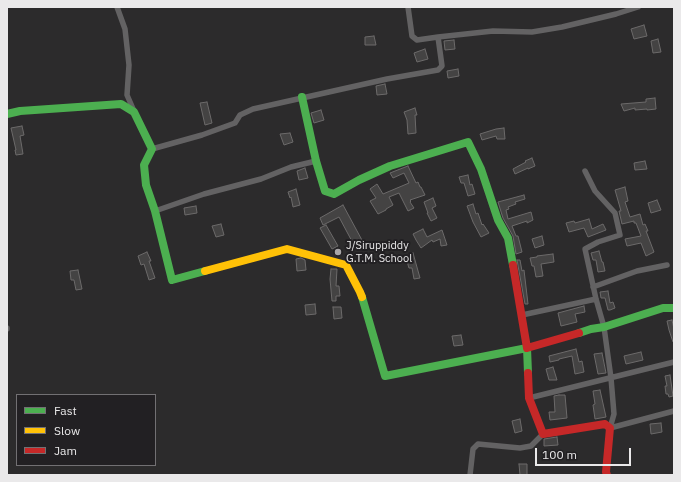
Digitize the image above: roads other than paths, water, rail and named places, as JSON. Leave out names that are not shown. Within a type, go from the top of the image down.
[{"type":"street","points":[[117,7],[125,29],[129,65],[127,95],[152,149]]},
{"type":"street","points":[[408,7],[412,36],[417,40],[493,30],[532,32],[562,28],[638,7]]},
{"type":"street","points":[[438,37],[442,66],[438,70],[387,78],[253,109],[240,115],[235,123],[202,136],[152,149],[144,165],[146,185],[155,211],[172,280],[287,249],[346,265],[360,292],[385,376],[527,348],[591,329],[604,327],[663,308],[674,308]]},
{"type":"street","points":[[302,97],[324,191],[334,194],[359,180],[390,166],[468,142],[481,169],[498,220],[508,238],[527,348],[529,398],[543,434]]},
{"type":"street","points":[[7,114],[20,111],[121,104],[134,112]]},
{"type":"street","points":[[155,211],[204,194],[261,179],[290,167],[316,161]]},
{"type":"street","points":[[585,170],[594,191],[615,213],[620,235],[598,242],[585,250],[604,327],[611,378],[614,414],[610,428],[607,475]]},
{"type":"street","points":[[593,287],[637,271],[667,265]]},
{"type":"street","points":[[522,315],[596,299]]},
{"type":"street","points":[[529,398],[674,362]]},
{"type":"street","points":[[610,428],[674,412]]},
{"type":"street","points":[[470,475],[472,449],[478,444],[520,448],[531,446],[543,434],[605,424],[610,428]]},
{"type":"place","name":"J/Siruppiddy G.T.M. School","points":[[338,252]]}]
